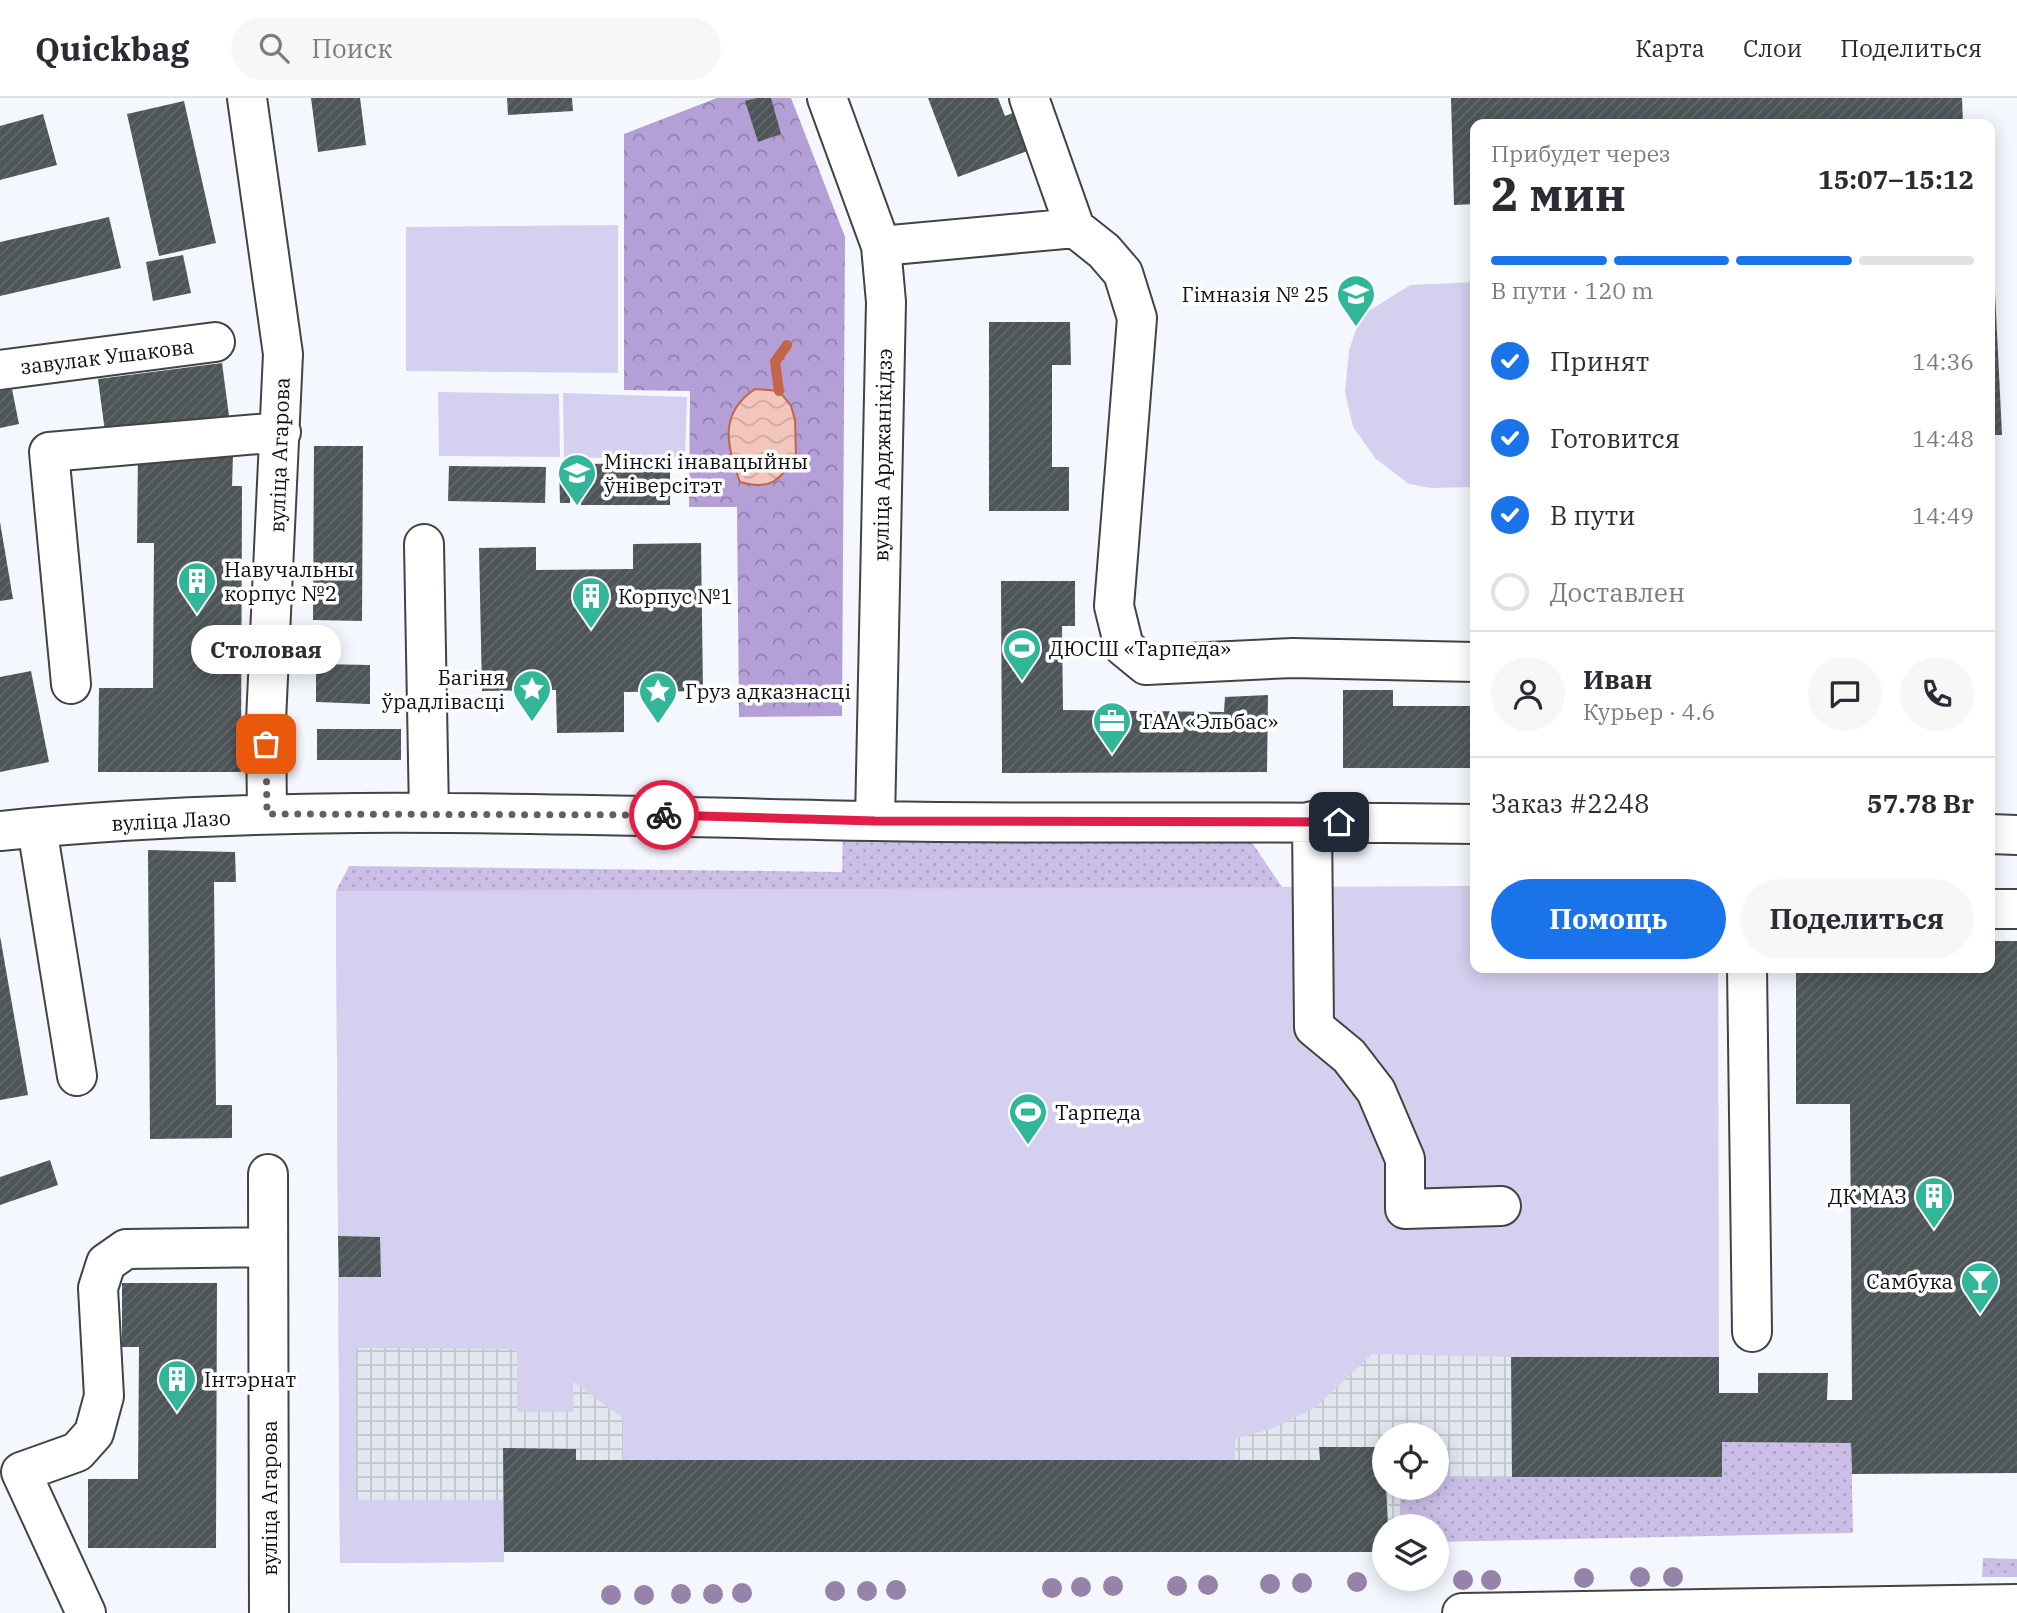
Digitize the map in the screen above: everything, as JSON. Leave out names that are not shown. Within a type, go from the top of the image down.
[{"type":"street","name":"вуліца Агарова","points":[[247,98],[283,354],[266,721],[267,814]]},
{"type":"street","name":"вуліца Арджанікідзэ","points":[[827,98],[881,246],[886,302],[875,821]]},
{"type":"street","points":[[1029,98],[1075,228],[1104,251],[1123,273],[1137,318],[1114,606],[1124,647],[1146,664],[1293,658],[1470,662]]},
{"type":"street","points":[[881,246],[1075,228]]},
{"type":"street","name":"завулак Ушакова","points":[[0,370],[215,342]]},
{"type":"street","points":[[71,684],[49,452],[281,432]]},
{"type":"street","points":[[424,544],[429,813]]},
{"type":"street","name":"вуліца Лазо","points":[[18,830],[267,814],[429,813],[593,813],[875,821],[1312,821],[1470,824]]},
{"type":"street","points":[[1312,821],[1314,1027],[1349,1056],[1376,1091],[1405,1159],[1405,1209],[1501,1206]]},
{"type":"street","points":[[18,830],[77,1076]]},
{"type":"street","points":[[1995,834],[2017,835]]},
{"type":"street","points":[[1995,909],[2017,909]]},
{"type":"street","points":[[1747,973],[1752,1332]]},
{"type":"street","name":"вуліца Агарова","points":[[268,1174],[269,1613]]},
{"type":"street","points":[[86,1613],[21,1472],[77,1452],[94,1433],[104,1396],[98,1288],[106,1263],[127,1249],[268,1247]]},
{"type":"street","points":[[1462,1613],[1755,1611],[2017,1604]]},
{"type":"shaded area","points":[[618,225],[618,373],[406,371],[406,227]]},
{"type":"shaded area","points":[[1470,282],[1470,487],[1431,488],[1409,484],[1376,459],[1353,427],[1345,392],[1349,350],[1361,316],[1410,285]]},
{"type":"shaded area","points":[[438,392],[559,394],[560,457],[439,456]]},
{"type":"shaded area","points":[[563,393],[687,397],[685,457],[564,458]]},
{"type":"shaded area","points":[[843,832],[1249,838],[1282,887],[357,1348],[504,1562],[340,1563],[336,891],[349,866],[842,872]]},
{"type":"shaded area","name":"Тарпеда","points":[[1470,886],[1470,973],[1718,973],[1719,1357],[1511,1357],[1512,1477],[1449,1476],[1449,1423],[1372,1423],[1372,1500],[1400,1500],[1400,1514],[1372,1514],[1372,1552],[504,1552],[504,1562],[340,1563],[336,891]]},
{"type":"shaded area","points":[[356,1348],[517,1349],[517,1412],[573,1412],[573,1382],[623,1418],[623,1460],[576,1460],[576,1449],[504,1448],[503,1500],[356,1500]]},
{"type":"shaded area","points":[[1372,1354],[1511,1357],[1512,1477],[1449,1476],[1449,1423],[1372,1423],[1372,1447],[1320,1447],[1320,1460],[1235,1460],[1235,1439],[1276,1427],[1316,1407]]},
{"type":"shaded area","points":[[1722,1442],[1851,1443],[1853,1533],[1449,1542],[1449,1514],[1400,1514],[1400,1500],[1449,1500],[1449,1476],[1721,1477]]},
{"type":"shaded area","points":[[1388,1500],[1400,1500],[1400,1514],[1388,1514]]},
{"type":"shaded area","points":[[1983,1558],[2017,1559],[2017,1577],[1982,1577]]},
{"type":"green space","points":[[717,98],[791,98],[845,237],[842,716],[739,717],[737,507],[689,507],[690,391],[624,390],[624,134]]},
{"type":"water","points":[[755,389],[779,391],[791,406],[795,420],[796,457],[773,482],[759,485],[740,482],[729,443],[735,409]]},
{"type":"building","points":[[311,98],[360,98],[366,145],[318,152]]},
{"type":"building","points":[[507,98],[572,98],[573,111],[508,115]]},
{"type":"building","points":[[771,98],[781,134],[758,142],[745,101]]},
{"type":"building","points":[[928,98],[998,98],[1005,116],[1023,109],[1038,147],[958,177]]},
{"type":"building","points":[[1451,98],[1962,98],[1963,119],[1470,119],[1470,204],[1454,205]]},
{"type":"building","points":[[184,101],[216,243],[159,256],[127,114]]},
{"type":"building","points":[[43,114],[57,165],[0,180],[0,126]]},
{"type":"building","points":[[109,217],[121,268],[0,296],[0,242]]},
{"type":"building","points":[[183,255],[191,293],[153,301],[146,262]]},
{"type":"building","points":[[1995,292],[2002,435],[1995,435]]},
{"type":"building","points":[[989,322],[1070,322],[1071,365],[1052,365],[1052,467],[1069,467],[1069,511],[989,511]]},
{"type":"building","points":[[222,363],[229,416],[105,432],[98,379]]},
{"type":"building","points":[[12,389],[19,424],[0,428],[0,391]]},
{"type":"building","points":[[314,446],[363,446],[362,621],[313,620]]},
{"type":"building","name":"Навучальны корпус №2","points":[[138,454],[233,455],[232,486],[242,486],[241,772],[98,772],[99,688],[153,688],[154,543],[137,543]]},
{"type":"building","points":[[670,463],[670,505],[581,505],[581,464]]},
{"type":"building","points":[[559,465],[569,465],[570,503],[560,503]]},
{"type":"building","points":[[449,466],[546,467],[545,503],[448,501]]},
{"type":"building","points":[[0,522],[13,599],[0,601]]},
{"type":"building","name":"Корпус №1","points":[[701,543],[703,691],[624,692],[624,732],[557,733],[556,690],[482,691],[479,548],[536,547],[536,570],[633,569],[633,544]]},
{"type":"building","points":[[1001,581],[1075,581],[1075,626],[1062,626],[1063,710],[1224,712],[1225,697],[1268,695],[1267,772],[1002,773]]},
{"type":"building","points":[[316,664],[370,665],[370,704],[316,702]]},
{"type":"building","points":[[31,671],[49,762],[0,772],[0,677]]},
{"type":"building","points":[[1343,690],[1393,690],[1393,706],[1470,706],[1470,768],[1343,768]]},
{"type":"building","points":[[317,729],[401,729],[401,760],[317,760]]},
{"type":"building","points":[[148,850],[235,852],[236,882],[214,882],[216,1105],[232,1105],[232,1138],[150,1139]]},
{"type":"building","points":[[0,936],[28,1095],[0,1100]]},
{"type":"building","name":"ДК МАЗ","points":[[1995,941],[2017,941],[2017,1473],[1852,1474],[1851,1443],[1722,1442],[1722,1477],[1512,1477],[1511,1357],[1719,1357],[1719,1393],[1758,1393],[1758,1373],[1828,1373],[1827,1400],[1852,1400],[1850,1104],[1796,1104],[1796,973],[1995,973]]},
{"type":"building","points":[[50,1160],[58,1185],[0,1205],[0,1177]]},
{"type":"building","points":[[338,1236],[380,1237],[381,1277],[339,1277]]},
{"type":"building","name":"Інтэрнат","points":[[122,1283],[217,1283],[216,1548],[88,1548],[88,1479],[138,1479],[139,1347],[122,1347]]},
{"type":"building","points":[[1319,1447],[1372,1447],[1372,1500],[1387,1500],[1387,1514],[1372,1514],[1372,1552],[504,1552],[503,1448],[576,1449],[576,1460],[1320,1460]]},
{"type":"waterway","points":[[779,391],[775,362],[787,345]]},
{"type":"way so far","points":[[266,744],[267,814],[664,815]]},
{"type":"place","name":"Гімназія № 25","points":[[1356,328]]},
{"type":"place","name":"Мінскі інавацыйны ўніверсітэт","points":[[577,507]]},
{"type":"place","name":"Навучальны корпус №2","points":[[197,615]]},
{"type":"place","name":"Корпус №1","points":[[591,630]]},
{"type":"place","name":"ДЮСШ «Тарпеда»","points":[[1022,682]]},
{"type":"place","name":"Багіня ўрадлівасці","points":[[532,723]]},
{"type":"place","name":"Груз адказнасці","points":[[658,725]]},
{"type":"place","name":"Столовая","points":[[266,744]]},
{"type":"place","name":"ТАА «Эльбас»","points":[[1112,755]]},
{"type":"place","name":"Тарпеда","points":[[1028,1146]]},
{"type":"place","name":"ДК МАЗ","points":[[1934,1230]]},
{"type":"place","name":"Самбука","points":[[1980,1315]]},
{"type":"place","name":"Інтэрнат","points":[[177,1413]]},
{"type":"route","points":[[664,815],[875,821],[1339,822]]}]
